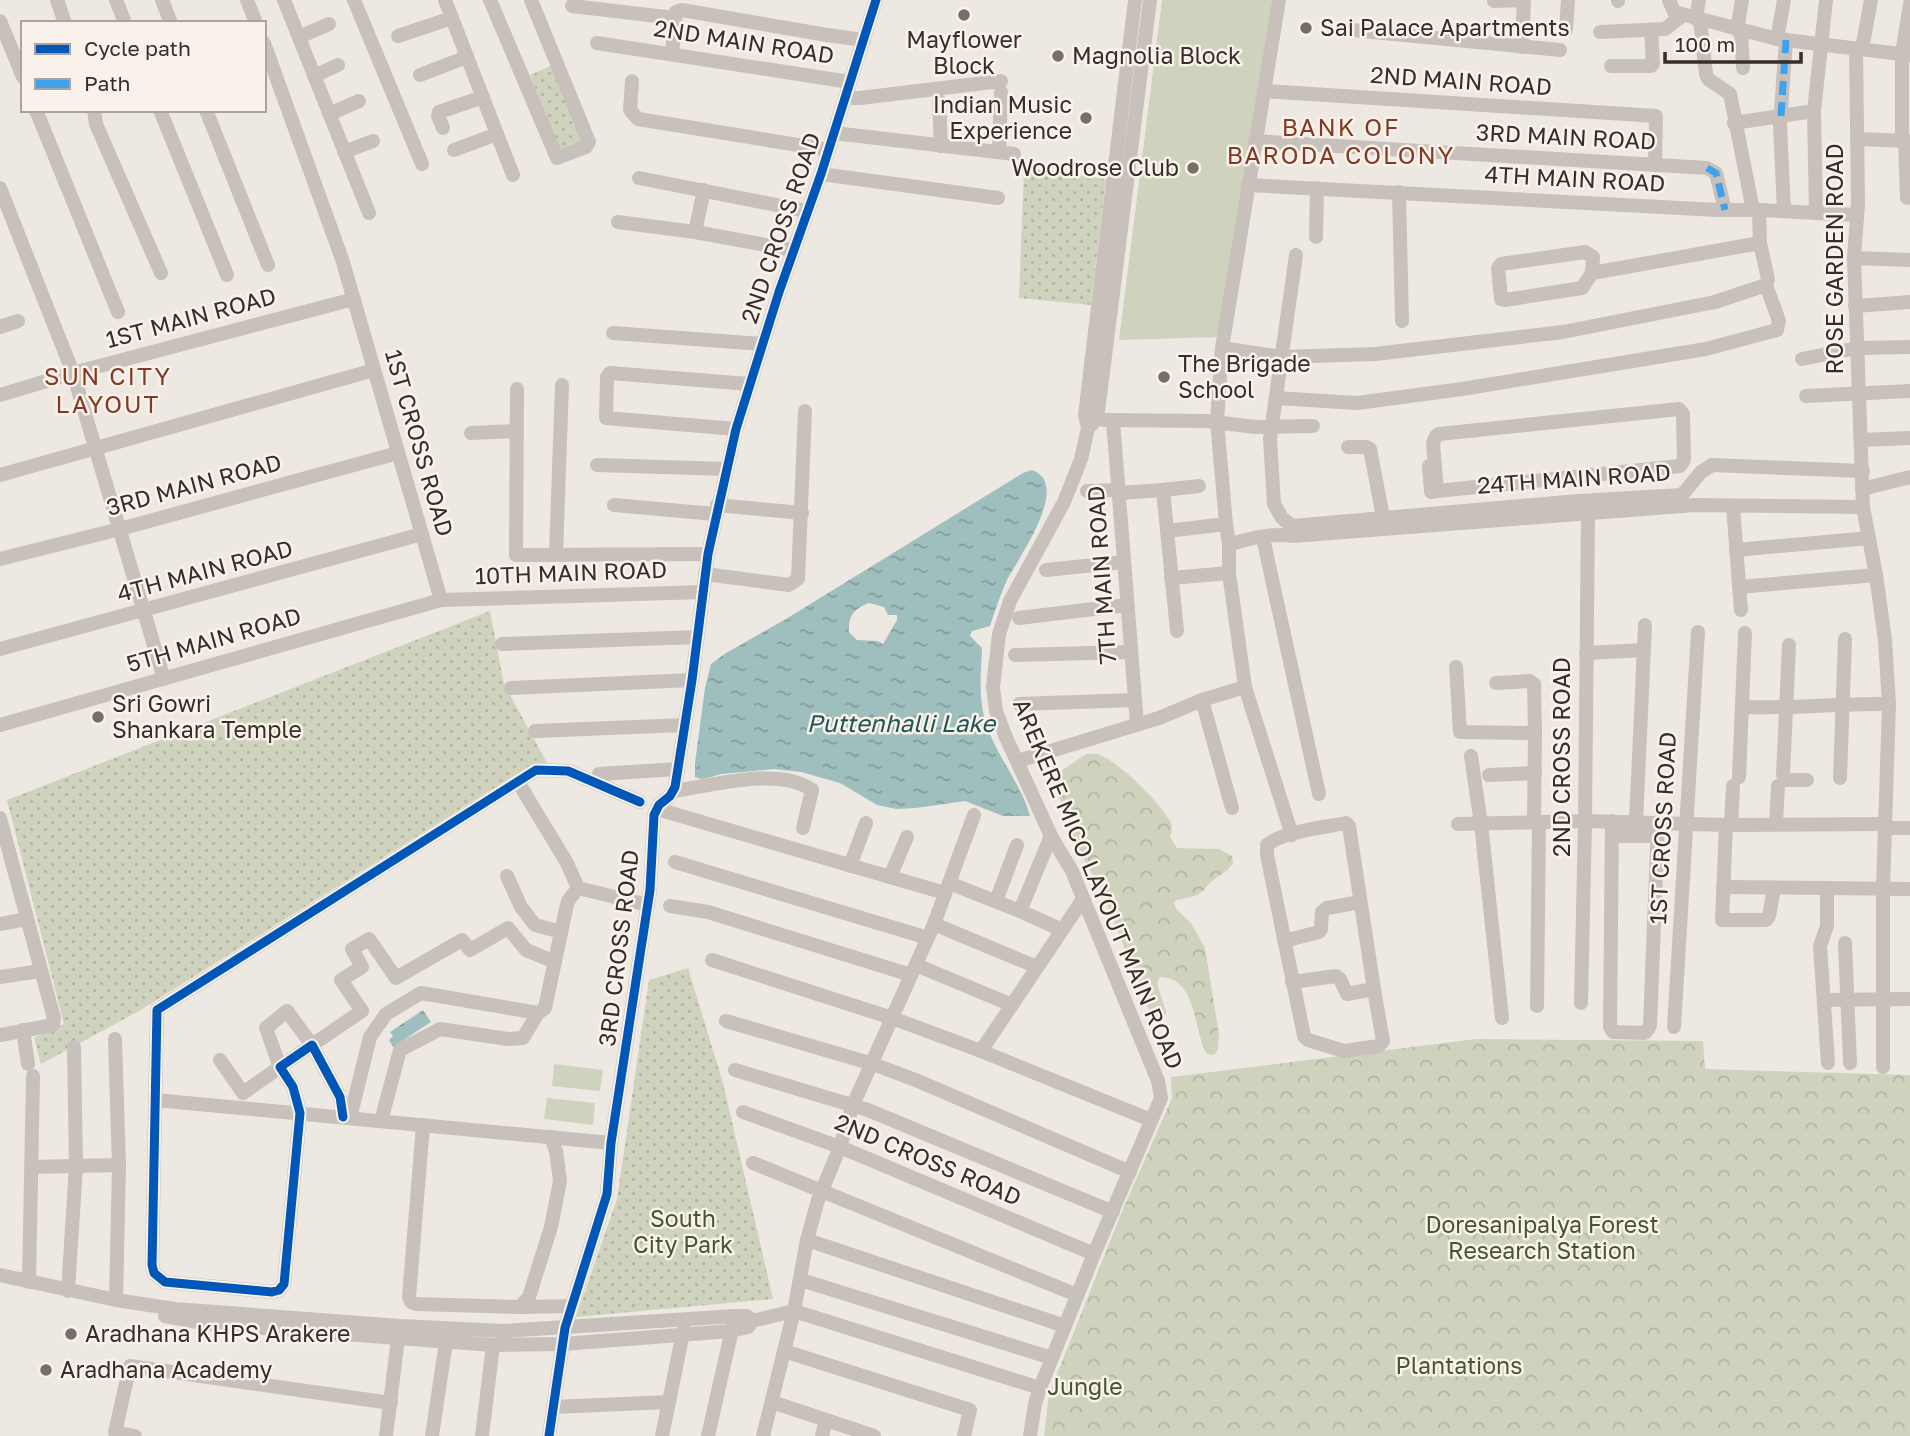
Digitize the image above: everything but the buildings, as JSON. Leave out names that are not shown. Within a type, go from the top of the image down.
[{"type":"street","points":[[57,0],[64,21]]},
{"type":"street","points":[[116,0],[124,21]]},
{"type":"street","points":[[162,0],[170,21]]},
{"type":"street","points":[[247,0],[255,21]]},
{"type":"street","points":[[354,0],[422,164]]},
{"type":"street","points":[[445,0],[513,175]]},
{"type":"street","points":[[490,0],[557,158],[588,145],[531,0]]},
{"type":"street","name":"2ND CROSS ROAD","points":[[726,469],[749,384],[829,150],[876,0]]},
{"type":"street","points":[[1090,422],[1135,0]]},
{"type":"street","points":[[1090,422],[1150,0]]},
{"type":"street","points":[[1279,0],[1222,348],[1217,421],[1229,545],[1229,573],[1245,687],[1292,835]]},
{"type":"street","points":[[1494,1],[1524,0],[1521,47]]},
{"type":"street","points":[[1566,30],[1568,0]]},
{"type":"street","points":[[1669,0],[1671,9],[1739,31],[1906,55]]},
{"type":"street","points":[[1276,398],[1357,403],[1462,389],[1706,349],[1776,330],[1779,321],[1766,285],[1768,279],[1756,210],[1734,123],[1730,94],[1706,74],[1693,18],[1699,0]]},
{"type":"street","points":[[1742,0],[1739,31],[1743,68]]},
{"type":"street","points":[[1784,0],[1781,116],[1784,211]]},
{"type":"street","points":[[1816,213],[1814,111],[1819,44],[1826,0]]},
{"type":"street","name":"ROSE GARDEN ROAD","points":[[1863,471],[1854,258],[1859,48],[1871,0]]},
{"type":"street","points":[[287,1],[369,213]]},
{"type":"street","points":[[1906,198],[1906,55],[1910,4]]},
{"type":"street","points":[[572,6],[676,14],[864,40]]},
{"type":"street","points":[[672,54],[676,14]]},
{"type":"street","points":[[398,36],[452,18]]},
{"type":"street","points":[[1601,32],[1665,29],[1693,18]]},
{"type":"street","points":[[0,21],[21,72]]},
{"type":"street","points":[[299,37],[329,24]]},
{"type":"street","points":[[1342,29],[1560,50]]},
{"type":"street","points":[[1611,66],[1651,66],[1651,30]]},
{"type":"street","name":"2ND MAIN ROAD","points":[[597,43],[850,82]]},
{"type":"street","points":[[266,49],[354,299]]},
{"type":"street","points":[[420,75],[467,57]]},
{"type":"street","points":[[314,76],[338,65]]},
{"type":"street","points":[[632,81],[630,110],[638,119],[829,150]]},
{"type":"street","points":[[834,133],[1006,153],[1001,87],[845,98]]},
{"type":"street","name":"2ND MAIN ROAD","points":[[1264,90],[1656,116],[1655,165]]},
{"type":"street","points":[[443,128],[439,112],[483,97]]},
{"type":"street","points":[[329,114],[359,101]]},
{"type":"street","points":[[939,101],[941,146]]},
{"type":"street","points":[[1734,123],[1814,111]]},
{"type":"street","points":[[37,112],[118,312]]},
{"type":"street","points":[[94,112],[96,124],[161,274]]},
{"type":"street","points":[[161,112],[227,275]]},
{"type":"street","points":[[207,112],[268,265]]},
{"type":"street","points":[[454,150],[497,134]]},
{"type":"street","points":[[1857,139],[1906,141]]},
{"type":"street","points":[[344,152],[373,141]]},
{"type":"street","name":"3RD MAIN ROAD","points":[[1255,141],[1707,168],[1716,173],[1725,210]]},
{"type":"street","name":"2ND CROSS ROAD","points":[[821,174],[998,198]]},
{"type":"street","points":[[639,178],[807,211]]},
{"type":"street","name":"4TH MAIN ROAD","points":[[1248,185],[1857,215]]},
{"type":"street","points":[[0,188],[73,373],[164,679]]},
{"type":"street","points":[[1316,237],[1317,188]]},
{"type":"street","points":[[695,232],[704,190]]},
{"type":"street","points":[[1399,192],[1402,321]]},
{"type":"street","points":[[618,222],[695,232],[793,250]]},
{"type":"street","points":[[1592,273],[1593,257],[1585,252],[1501,264],[1498,268],[1501,299],[1582,288],[1592,273],[1760,243]]},
{"type":"street","points":[[1290,532],[1274,504],[1270,439],[1296,256]]},
{"type":"street","points":[[1854,258],[1910,260]]},
{"type":"street","points":[[1222,348],[1282,357],[1375,354],[1563,332],[1704,305],[1766,285]]},
{"type":"street","name":"1ST CROSS ROAD","points":[[354,299],[441,600]]},
{"type":"street","name":"1ST MAIN ROAD","points":[[0,395],[73,373],[354,299]]},
{"type":"street","points":[[1856,306],[1910,302]]},
{"type":"street","points":[[0,327],[18,321]]},
{"type":"street","points":[[614,333],[762,344]]},
{"type":"street","points":[[1802,359],[1857,348],[1910,347]]},
{"type":"street","points":[[0,475],[374,370]]},
{"type":"street","points":[[736,429],[606,418],[607,377],[610,373],[749,384]]},
{"type":"street","points":[[556,554],[562,385]]},
{"type":"street","points":[[517,389],[514,551],[519,556],[708,554]]},
{"type":"street","points":[[1806,396],[1910,391]]},
{"type":"street","points":[[705,575],[789,585],[798,579],[805,411]]},
{"type":"street","points":[[1429,466],[1432,492],[1680,466],[1684,460],[1681,411],[1439,434],[1433,443],[1437,491]]},
{"type":"street","name":"7TH MAIN ROAD","points":[[1113,421],[1137,724]]},
{"type":"street","points":[[1090,422],[1217,421],[1255,427],[1312,426]]},
{"type":"street","name":"AREKERE MICO LAYOUT MAIN ROAD","points":[[1030,1436],[1040,1388],[1161,1098],[1158,1081],[1072,871],[1051,836],[996,711],[993,687],[999,634],[1010,601],[1064,502],[1081,459],[1090,422]]},
{"type":"street","points":[[471,433],[517,431]]},
{"type":"street","points":[[1862,440],[1910,438]]},
{"type":"street","points":[[1348,447],[1370,449],[1382,517]]},
{"type":"street","name":"3RD MAIN ROAD","points":[[0,559],[398,453]]},
{"type":"street","points":[[597,465],[726,469],[708,554],[674,791],[657,808],[890,877],[996,901],[1062,930]]},
{"type":"street","name":"24TH MAIN ROAD","points":[[1229,545],[1243,540],[1382,517],[1682,495],[1702,472],[1712,465],[1863,471]]},
{"type":"street","points":[[1863,471],[1863,507],[1885,640],[1889,704],[1884,826],[1883,1067]]},
{"type":"street","points":[[1560,479],[1561,502]]},
{"type":"street","points":[[1862,489],[1910,481]]},
{"type":"street","points":[[1087,491],[1119,492],[1199,486]]},
{"type":"street","points":[[1163,490],[1177,631]]},
{"type":"street","points":[[614,505],[802,513]]},
{"type":"street","name":"24TH MAIN ROAD","points":[[1290,532],[1695,505],[1863,507]]},
{"type":"street","points":[[1733,506],[1741,610]]},
{"type":"street","name":"2ND CROSS ROAD","points":[[1581,1003],[1586,821],[1588,512]]},
{"type":"street","points":[[1167,531],[1226,524]]},
{"type":"street","name":"4TH MAIN ROAD","points":[[0,649],[422,534]]},
{"type":"street","points":[[1263,538],[1319,794]]},
{"type":"street","points":[[1736,550],[1869,538]]},
{"type":"street","points":[[1046,570],[1124,562]]},
{"type":"street","points":[[1171,578],[1229,573]]},
{"type":"street","points":[[1739,587],[1876,575]]},
{"type":"street","name":"10TH MAIN ROAD","points":[[441,600],[703,593]]},
{"type":"street","name":"5TH MAIN ROAD","points":[[0,725],[441,600]]},
{"type":"street","points":[[1019,618],[1127,605]]},
{"type":"street","points":[[1636,822],[1645,625]]},
{"type":"street","name":"1ST CROSS ROAD","points":[[1674,1027],[1698,632]]},
{"type":"street","points":[[1745,634],[1736,781],[1728,825],[1721,914],[1725,922],[1766,920],[1774,888]]},
{"type":"street","points":[[502,644],[697,637]]},
{"type":"street","points":[[1840,778],[1844,639]]},
{"type":"street","points":[[1789,645],[1784,779],[1808,780]]},
{"type":"street","points":[[1586,653],[1644,650]]},
{"type":"street","points":[[1015,656],[1130,652]]},
{"type":"street","points":[[1456,667],[1460,732],[1535,733]]},
{"type":"street","points":[[511,688],[692,680]]},
{"type":"street","points":[[1496,683],[1530,681],[1534,684],[1537,822],[1536,1006]]},
{"type":"street","points":[[1018,761],[1159,718],[1202,700],[1245,687]]},
{"type":"street","points":[[1019,704],[1134,700]]},
{"type":"street","points":[[1202,700],[1232,808]]},
{"type":"street","points":[[1742,707],[1787,709],[1843,703],[1889,704]]},
{"type":"street","points":[[535,731],[685,725]]},
{"type":"street","points":[[1471,756],[1502,1018]]},
{"type":"street","points":[[599,774],[678,769]]},
{"type":"street","points":[[346,1117],[340,1097],[312,1045],[287,1011],[266,1028],[280,1067],[293,1087],[300,1113],[284,1284],[279,1290],[272,1292],[164,1282],[154,1273],[157,1010],[536,770],[568,771],[640,802]]},
{"type":"street","points":[[1489,775],[1535,774]]},
{"type":"street","points":[[674,791],[761,779],[789,780],[812,790],[803,828]]},
{"type":"street","points":[[518,782],[578,888]]},
{"type":"street","points":[[1776,824],[1778,786]]},
{"type":"street","name":"3RD CROSS ROAD","points":[[549,1436],[565,1328],[605,1203],[611,1143],[648,905],[653,822],[657,808]]},
{"type":"street","points":[[763,1436],[801,1280],[807,1240],[822,1190],[840,1147],[853,1105],[931,931],[974,815]]},
{"type":"street","points":[[0,818],[7,869],[27,919],[54,1018],[53,1024],[0,1035]]},
{"type":"street","points":[[1458,824],[1586,821],[1612,828],[1657,829],[1685,823],[1910,828]]},
{"type":"street","points":[[1612,828],[1636,822],[1657,829]]},
{"type":"street","points":[[850,866],[866,823]]},
{"type":"street","points":[[1348,824],[1382,1044],[1379,1046],[1343,1051],[1308,1040],[1304,1036],[1267,855],[1267,845],[1292,835],[1348,824]]},
{"type":"street","points":[[1612,828],[1610,1027],[1613,1032],[1645,1033],[1650,1026],[1657,829]]},
{"type":"street","points":[[890,877],[907,836]]},
{"type":"street","points":[[1020,911],[1051,836]]},
{"type":"street","points":[[996,901],[1017,845]]},
{"type":"street","points":[[675,862],[931,931],[1037,967]]},
{"type":"street","points":[[507,876],[521,907],[535,925],[561,932]]},
{"type":"street","points":[[1723,887],[1910,889]]},
{"type":"street","points":[[578,888],[648,905]]},
{"type":"street","points":[[382,1121],[400,1051],[440,1029],[508,1039],[523,1038],[538,1013],[545,1007],[568,901],[578,888]]},
{"type":"street","points":[[1827,889],[1827,926],[1820,946],[1828,1063]]},
{"type":"street","points":[[981,1051],[1083,899]]},
{"type":"street","points":[[1284,941],[1319,932],[1321,912],[1326,908],[1360,902]]},
{"type":"street","points":[[670,906],[708,912],[914,970],[1012,1005]]},
{"type":"street","points":[[0,923],[27,919]]},
{"type":"street","points":[[220,1060],[243,1093],[362,1012],[341,980],[362,967],[352,949],[369,939],[396,978],[462,940],[470,950],[508,928],[526,950],[555,961]]},
{"type":"street","points":[[1844,943],[1850,1063]]},
{"type":"street","points":[[712,960],[892,1018],[1151,1120]]},
{"type":"street","points":[[0,977],[40,971]]},
{"type":"street","points":[[1292,982],[1336,976],[1348,994],[1374,989]]},
{"type":"street","points":[[346,1117],[370,1037],[386,1014],[421,993],[538,1013]]},
{"type":"street","points":[[1824,1000],[1910,999]]},
{"type":"street","points":[[726,1021],[873,1064],[1130,1172]]},
{"type":"street","points":[[23,1030],[31,1070],[29,1282]]},
{"type":"street","points":[[115,1039],[121,1301]]},
{"type":"street","points":[[68,1291],[76,1166],[74,1047]]},
{"type":"street","points":[[735,1070],[853,1105],[1113,1212]]},
{"type":"street","points":[[155,1100],[611,1143]]},
{"type":"street","name":"2ND CROSS ROAD","points":[[743,1112],[840,1147],[1094,1254]]},
{"type":"street","points":[[423,1125],[411,1302],[520,1307],[572,1306]]},
{"type":"street","points":[[520,1307],[529,1297],[551,1227],[560,1181],[551,1137]]},
{"type":"street","points":[[753,1163],[1077,1295]]},
{"type":"street","points":[[32,1167],[119,1165]]},
{"type":"street","points":[[807,1240],[1065,1326]]},
{"type":"street","points":[[0,1275],[121,1301],[169,1317],[208,1324],[399,1332],[684,1327],[733,1324],[747,1316],[752,1321],[794,1311],[1040,1388]]},
{"type":"street","points":[[801,1280],[1052,1358]]},
{"type":"street","points":[[708,1436],[733,1324]]},
{"type":"street","points":[[399,1332],[446,1342],[493,1345],[563,1344],[684,1327]]},
{"type":"street","points":[[662,1436],[684,1327]]},
{"type":"street","points":[[386,1436],[399,1332]]},
{"type":"street","points":[[432,1436],[446,1342]]},
{"type":"street","points":[[482,1436],[493,1345]]},
{"type":"street","points":[[784,1351],[970,1410],[964,1436]]},
{"type":"street","points":[[135,1436],[115,1432],[130,1366],[391,1403]]},
{"type":"street","points":[[553,1407],[669,1402]]},
{"type":"street","points":[[772,1402],[874,1436]]},
{"type":"street","points":[[822,1436],[826,1420]]},
{"type":"green space","name":"Woodrose Club","points":[[1162,0],[1272,0],[1219,337],[1119,340]]},
{"type":"green space","points":[[555,64],[583,144],[561,153],[530,75]]},
{"type":"green space","points":[[1024,168],[1106,179],[1091,305],[1019,298]]},
{"type":"green space","points":[[490,611],[504,684],[547,763],[532,764],[139,1011],[41,1064],[34,1038],[64,1024],[7,800]]},
{"type":"green space","points":[[1086,754],[1098,754],[1110,760],[1149,795],[1170,821],[1170,837],[1177,848],[1219,849],[1232,856],[1231,866],[1201,892],[1174,902],[1176,909],[1191,923],[1205,948],[1219,1034],[1218,1049],[1214,1055],[1207,1054],[1203,1045],[1188,996],[1172,979],[1160,977],[1157,983],[1166,1012],[1164,1019],[1152,1018],[1101,889],[1076,845],[1055,786],[1058,773]]},
{"type":"green space","name":"South City Park","points":[[688,968],[723,1083],[773,1299],[576,1317],[617,1199],[649,980]]},
{"type":"green space","name":"Doresanipalya Forest Research Station","points":[[1476,1039],[1703,1041],[1705,1069],[1910,1075],[1910,1436],[1044,1436],[1049,1394],[1123,1209],[1172,1098],[1171,1077]]},
{"type":"green space","points":[[554,1064],[603,1070],[600,1091],[552,1086]]},
{"type":"green space","points":[[547,1098],[595,1103],[593,1125],[544,1119]]},
{"type":"water","name":"Puttenhalli Lake","points":[[1032,470],[1043,478],[1047,490],[1045,505],[1031,539],[1007,580],[990,626],[972,631],[970,636],[982,648],[981,695],[983,714],[990,735],[1021,792],[1030,816],[1003,816],[965,801],[896,809],[877,805],[840,783],[801,772],[774,769],[722,774],[702,779],[695,777],[705,688],[711,664]],"holes":[[[869,603],[884,607],[888,615],[897,615],[897,620],[883,644],[878,641],[857,640],[849,632],[851,617],[859,608]]]},
{"type":"water","points":[[423,1010],[431,1022],[393,1047],[389,1040],[393,1036],[390,1032]]},
{"type":"marked path","points":[[1781,116],[1786,40]]},
{"type":"marked path","points":[[1707,168],[1716,173],[1725,210]]},
{"type":"cycle path","points":[[549,1436],[565,1328],[607,1194],[611,1143],[650,890],[654,815],[675,787],[708,554],[736,429],[876,0]]},
{"type":"cycle path","points":[[343,1117],[340,1097],[312,1045],[280,1067],[293,1087],[300,1113],[284,1284],[279,1290],[272,1292],[165,1282],[154,1273],[157,1010],[536,770],[568,771],[640,802]]},
{"type":"place","name":"Mayflower Block","points":[[964,15]]},
{"type":"place","name":"Sai Palace Apartments","points":[[1306,28]]},
{"type":"place","name":"Magnolia Block","points":[[1058,56]]},
{"type":"place","name":"Indian Music Experience","points":[[1086,118]]},
{"type":"place","name":"Woodrose Club","points":[[1193,168]]},
{"type":"place","name":"The Brigade School","points":[[1164,377]]},
{"type":"place","name":"Sri Gowri Shankara Temple","points":[[98,717]]},
{"type":"place","name":"Aradhana KHPS Arakere","points":[[71,1334]]},
{"type":"place","name":"Aradhana Academy","points":[[46,1370]]},
{"type":"district","name":"BANK OF BARODA COLONY","points":[[1341,142]]},
{"type":"district","name":"SUN CITY LAYOUT","points":[[108,391]]},
{"type":"park label","name":"Plantations","points":[[1459,1366]]},
{"type":"park label","name":"Jungle","points":[[1085,1387]]}]
